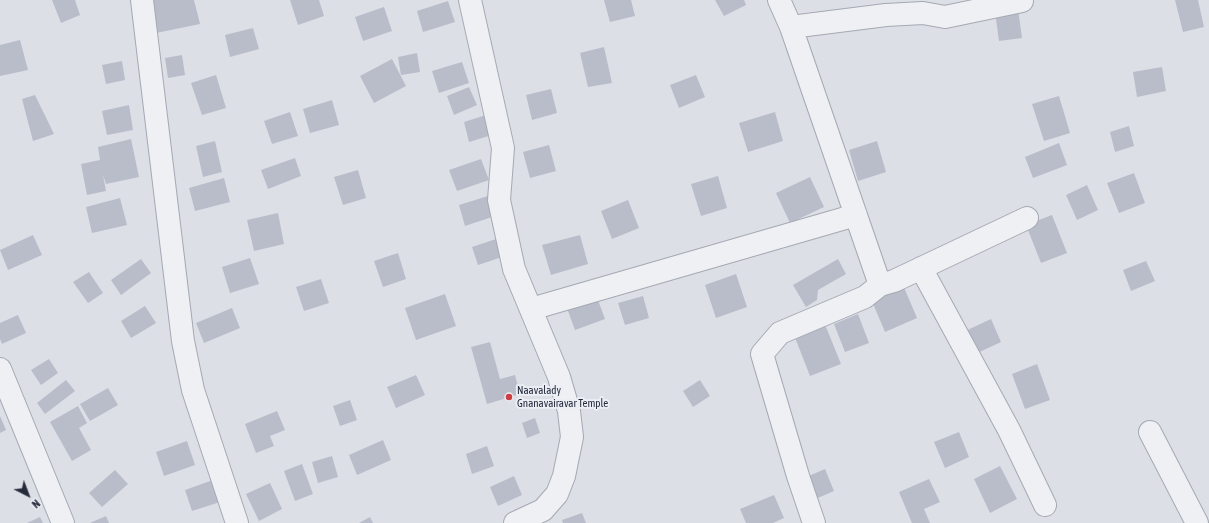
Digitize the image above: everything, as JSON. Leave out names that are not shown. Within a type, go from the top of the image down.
[{"type":"street","points":[[142,0],[183,341],[194,390],[237,523]]},
{"type":"street","points":[[470,0],[503,148],[499,200],[514,269],[559,378],[569,411],[572,437],[564,476],[557,494],[543,510],[516,523]]},
{"type":"street","points":[[779,0],[791,27],[880,284]]},
{"type":"street","points":[[791,27],[886,15],[923,13],[945,17],[1022,1]]},
{"type":"street","points":[[531,309],[856,216]]},
{"type":"street","points":[[814,523],[798,476],[762,354],[780,333],[865,297],[880,284],[894,281],[1027,218]]},
{"type":"street","points":[[921,268],[1009,430],[1045,506]]},
{"type":"street","points":[[0,369],[63,523]]},
{"type":"street","points":[[1150,432],[1197,523]]},
{"type":"building","points":[[52,0],[75,0],[80,15],[61,23]]},
{"type":"building","points":[[149,0],[194,0],[200,24],[156,33]]},
{"type":"building","points":[[290,0],[319,0],[324,16],[298,25]]},
{"type":"building","points":[[604,0],[631,0],[635,16],[610,22]]},
{"type":"building","points":[[715,0],[744,0],[746,5],[724,16]]},
{"type":"building","points":[[1175,0],[1198,0],[1204,27],[1183,32]]},
{"type":"building","points":[[448,1],[455,22],[423,32],[417,11]]},
{"type":"building","points":[[384,7],[392,31],[363,41],[355,17]]},
{"type":"building","points":[[1018,9],[1022,38],[999,41],[995,12]]},
{"type":"building","points":[[253,28],[259,49],[230,57],[225,35]]},
{"type":"building","points":[[20,40],[28,70],[0,76],[0,45]]},
{"type":"building","points":[[604,47],[612,83],[588,87],[580,53]]},
{"type":"building","points":[[417,53],[420,72],[401,75],[398,57]]},
{"type":"building","points":[[182,55],[185,75],[168,78],[165,58]]},
{"type":"building","points":[[392,59],[406,86],[374,103],[360,76]]},
{"type":"building","points":[[122,61],[125,80],[106,84],[102,65]]},
{"type":"building","points":[[462,62],[469,83],[439,93],[432,71]]},
{"type":"building","points":[[1162,67],[1166,91],[1137,97],[1133,72]]},
{"type":"building","points":[[216,75],[226,108],[202,115],[191,83]]},
{"type":"building","points":[[696,75],[705,97],[679,108],[670,85]]},
{"type":"building","points":[[469,87],[477,105],[454,115],[447,96]]},
{"type":"building","points":[[551,89],[557,113],[532,120],[526,95]]},
{"type":"building","points":[[35,95],[54,134],[33,141],[22,99]]},
{"type":"building","points":[[1059,96],[1070,133],[1044,141],[1032,104]]},
{"type":"building","points":[[332,100],[339,125],[310,133],[303,109]]},
{"type":"building","points":[[129,105],[133,130],[107,135],[102,111]]},
{"type":"building","points":[[290,112],[298,136],[272,144],[264,121]]},
{"type":"building","points":[[775,112],[783,141],[748,152],[739,123]]},
{"type":"building","points":[[486,115],[492,135],[469,142],[464,122]]},
{"type":"building","points":[[1129,126],[1134,146],[1115,152],[1110,132]]},
{"type":"building","points":[[131,139],[139,177],[106,184],[103,175],[106,191],[87,195],[81,164],[100,160],[98,147]]},
{"type":"building","points":[[215,141],[222,172],[203,177],[196,146]]},
{"type":"building","points":[[877,141],[886,172],[858,181],[849,150]]},
{"type":"building","points":[[1059,143],[1067,165],[1033,178],[1025,157]]},
{"type":"building","points":[[549,145],[556,171],[530,178],[523,152]]},
{"type":"building","points":[[295,158],[301,176],[268,189],[261,170]]},
{"type":"building","points":[[481,159],[489,180],[457,191],[449,170]]},
{"type":"building","points":[[358,170],[366,198],[343,205],[334,177]]},
{"type":"building","points":[[1134,173],[1145,203],[1119,213],[1107,183]]},
{"type":"building","points":[[718,176],[727,208],[701,216],[691,184]]},
{"type":"building","points":[[810,177],[824,207],[790,223],[776,193]]},
{"type":"building","points":[[224,178],[230,202],[195,211],[189,188]]},
{"type":"building","points":[[1087,185],[1098,210],[1077,220],[1066,195]]},
{"type":"building","points":[[488,196],[495,216],[465,226],[459,205]]},
{"type":"building","points":[[120,198],[127,225],[92,233],[86,207]]},
{"type":"building","points":[[628,200],[639,228],[612,239],[601,211]]},
{"type":"building","points":[[278,213],[284,244],[254,251],[247,220]]},
{"type":"building","points":[[1052,215],[1067,253],[1041,263],[1026,225]]},
{"type":"building","points":[[33,235],[42,255],[8,270],[0,250]]},
{"type":"building","points":[[580,235],[588,264],[551,275],[542,245]]},
{"type":"building","points":[[499,238],[505,256],[478,265],[472,247]]},
{"type":"building","points":[[398,253],[406,279],[383,287],[374,261]]},
{"type":"building","points":[[250,258],[259,284],[230,293],[222,267]]},
{"type":"building","points":[[141,259],[151,273],[121,295],[111,280]]},
{"type":"building","points":[[838,259],[846,274],[818,290],[817,300],[806,307],[793,285]]},
{"type":"building","points":[[1146,261],[1155,281],[1131,291],[1123,270]]},
{"type":"building","points":[[89,272],[103,293],[88,303],[73,282]]},
{"type":"building","points":[[736,274],[747,307],[716,318],[705,285]]},
{"type":"building","points":[[321,279],[329,303],[304,311],[296,287]]},
{"type":"building","points":[[903,285],[917,318],[885,332],[871,299]]},
{"type":"building","points":[[595,292],[605,319],[575,330],[565,303]]},
{"type":"building","points":[[445,294],[456,326],[416,340],[405,308]]},
{"type":"building","points":[[643,296],[649,318],[625,325],[618,303]]},
{"type":"building","points":[[145,306],[156,323],[131,338],[121,321]]},
{"type":"building","points":[[232,308],[240,328],[204,343],[196,323]]},
{"type":"building","points":[[858,314],[869,343],[845,352],[834,324]]},
{"type":"building","points":[[18,315],[26,333],[2,344],[0,339],[0,323]]},
{"type":"building","points":[[991,319],[1001,342],[971,356],[961,333]]},
{"type":"building","points":[[824,322],[841,364],[810,376],[794,335]]},
{"type":"building","points":[[490,342],[500,379],[515,375],[520,394],[487,404],[471,347]]},
{"type":"building","points":[[49,359],[58,373],[41,385],[31,370]]},
{"type":"building","points":[[1037,364],[1050,400],[1025,409],[1012,374]]},
{"type":"building","points":[[416,375],[425,395],[396,408],[387,387]]},
{"type":"building","points":[[66,380],[75,391],[45,414],[37,403]]},
{"type":"building","points":[[700,380],[710,396],[693,407],[683,391]]},
{"type":"building","points":[[108,388],[118,405],[90,421],[80,404]]},
{"type":"building","points":[[350,400],[357,420],[340,426],[333,406]]},
{"type":"building","points":[[78,406],[87,423],[79,428],[91,450],[72,461],[50,422]]},
{"type":"building","points":[[277,411],[285,430],[270,436],[274,446],[256,453],[245,424]]},
{"type":"building","points":[[0,416],[6,430],[0,433]]},
{"type":"building","points":[[535,418],[540,433],[527,438],[522,423]]},
{"type":"building","points":[[959,432],[969,457],[945,468],[934,442]]},
{"type":"building","points":[[383,440],[391,460],[357,475],[349,455]]},
{"type":"building","points":[[187,441],[195,465],[164,476],[156,452]]},
{"type":"building","points":[[487,446],[494,466],[472,474],[466,454]]},
{"type":"building","points":[[332,456],[338,477],[318,483],[312,462]]},
{"type":"building","points":[[302,464],[313,494],[295,501],[284,471]]},
{"type":"building","points":[[1000,466],[1017,499],[990,513],[974,479]]},
{"type":"building","points":[[825,469],[834,491],[813,500],[804,478]]},
{"type":"building","points":[[115,470],[128,484],[102,507],[89,493]]},
{"type":"building","points":[[514,476],[522,495],[498,506],[490,487]]},
{"type":"building","points":[[929,479],[940,502],[924,509],[930,523],[912,523],[899,492]]},
{"type":"building","points":[[213,480],[220,502],[192,511],[185,490]]},
{"type":"building","points":[[270,483],[282,509],[259,521],[246,494]]},
{"type":"building","points":[[774,495],[784,518],[773,523],[746,523],[740,509]]},
{"type":"building","points":[[582,513],[586,523],[563,523],[562,520]]},
{"type":"building","points":[[106,516],[109,523],[90,523]]},
{"type":"building","points":[[40,517],[43,523],[27,523]]},
{"type":"building","points":[[370,517],[373,523],[359,523]]},
{"type":"place","name":"Naavalady Gnanavairavar Temple","points":[[509,397]]}]
